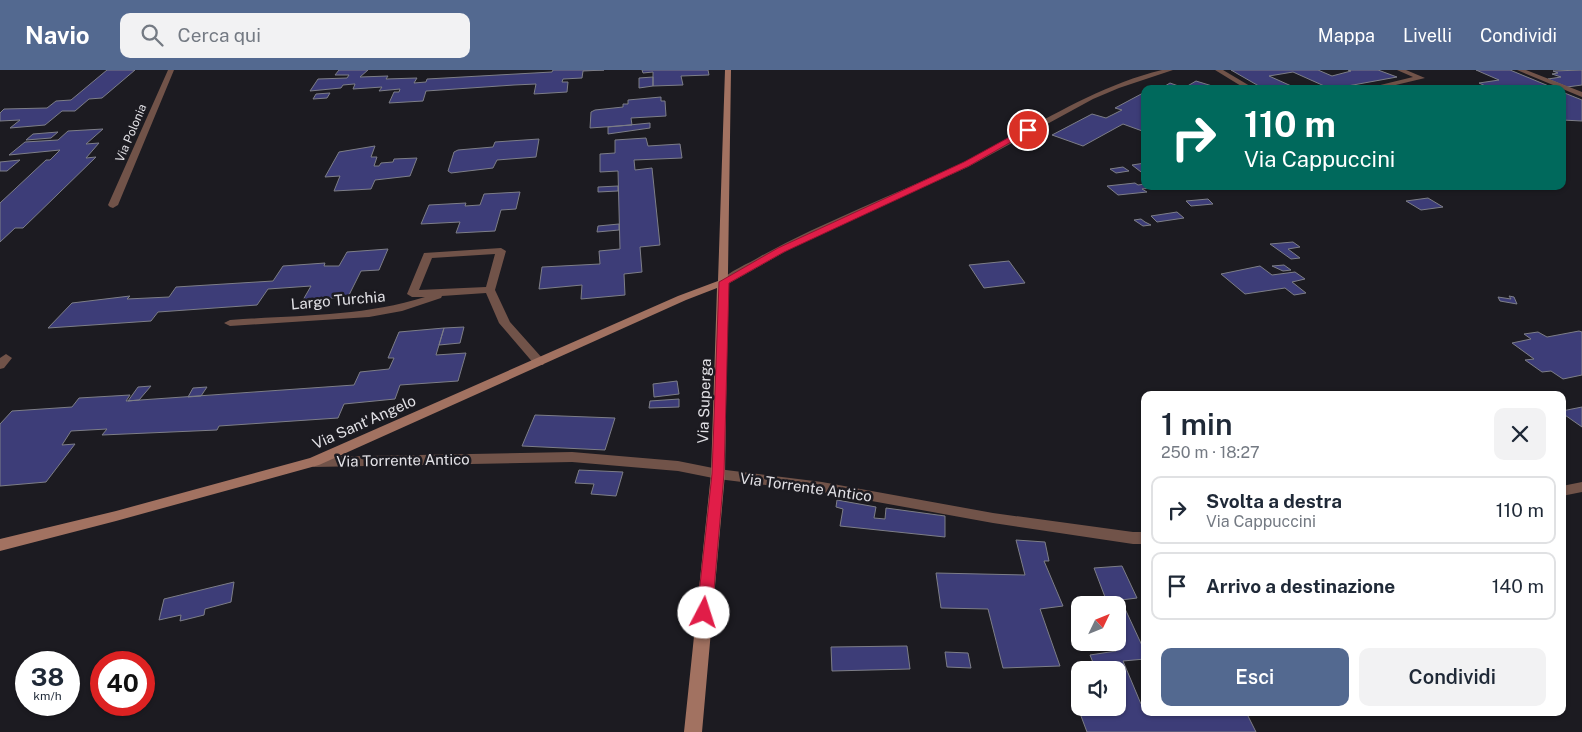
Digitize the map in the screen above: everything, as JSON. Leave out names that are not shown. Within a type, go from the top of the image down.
[{"type":"street","name":"Via Polonia","points":[[113,205],[171,70]]},
{"type":"street","name":"Via Superga","points":[[693,732],[718,474],[728,70]]},
{"type":"street","points":[[724,282],[781,250],[966,164],[1044,120],[1120,85],[1170,70]]},
{"type":"street","points":[[1218,70],[1245,85]]},
{"type":"street","points":[[1387,85],[1421,78],[1400,70]]},
{"type":"street","points":[[1520,70],[1557,85]]},
{"type":"street","points":[[1566,89],[1582,95]]},
{"type":"street","name":"Largo Turchia","points":[[501,251],[490,290],[412,294],[428,255],[501,251]]},
{"type":"street","name":"Via Sant'Angelo","points":[[0,545],[116,516],[314,462],[682,298],[724,282]]},
{"type":"street","points":[[490,290],[505,323],[539,362]]},
{"type":"street","name":"Largo Turchia","points":[[230,323],[369,314],[423,302],[445,292]]},
{"type":"street","name":"Via Torrente Antico","points":[[314,462],[572,457],[678,466],[718,474],[822,487],[993,518],[1141,538]]},
{"type":"street","points":[[1566,490],[1582,487]]},
{"type":"building","points":[[107,70],[135,70],[102,98],[89,99],[75,111],[62,111],[45,125],[10,128],[20,120],[0,121],[0,113],[4,109],[47,108],[56,101],[71,100]]},
{"type":"building","points":[[339,70],[368,70],[360,77],[388,76],[386,79],[417,78],[414,83],[426,82],[427,79],[552,72],[553,70],[604,70],[583,71],[582,78],[563,79],[562,82],[568,82],[567,92],[534,94],[536,84],[514,85],[426,91],[423,101],[389,103],[394,92],[399,92],[400,89],[379,91],[382,87],[353,89],[354,84],[343,85],[341,88],[310,91],[318,79],[347,78],[349,75],[335,75]]},
{"type":"building","points":[[642,70],[708,70],[709,75],[681,76],[683,85],[653,86],[653,72],[643,73]]},
{"type":"building","points":[[1231,70],[1318,70],[1332,76],[1351,71],[1348,70],[1378,70],[1397,77],[1353,85],[1322,85],[1293,72],[1269,76],[1289,85],[1257,85]]},
{"type":"building","points":[[1476,70],[1510,70],[1546,85],[1483,85],[1479,83],[1499,80]]},
{"type":"building","points":[[1582,70],[1582,85],[1567,87],[1548,79],[1561,77],[1552,74],[1558,73],[1553,71]]},
{"type":"building","points":[[653,77],[653,86],[639,88],[639,78]]},
{"type":"building","points":[[1196,81],[1209,85],[1189,85]]},
{"type":"building","points":[[330,93],[327,98],[313,99],[316,94]]},
{"type":"building","points":[[1141,94],[1141,131],[1123,124],[1083,146],[1052,135],[1092,114],[1106,118],[1122,110],[1115,108]]},
{"type":"building","points":[[1566,94],[1582,100],[1582,121],[1566,120]]},
{"type":"building","points":[[661,97],[661,101],[665,101],[666,116],[631,118],[632,125],[590,128],[591,112],[595,110],[623,107],[623,104],[628,104],[628,100]]},
{"type":"building","points":[[650,123],[650,128],[608,134],[608,127]]},
{"type":"building","points":[[103,129],[86,144],[99,143],[86,158],[96,157],[23,228],[15,228],[0,242],[0,203],[46,160],[50,160],[60,150],[9,155],[25,142],[58,140],[68,131]]},
{"type":"building","points":[[58,132],[51,138],[26,140],[33,134]]},
{"type":"building","points":[[646,138],[648,146],[680,144],[682,158],[634,160],[635,170],[652,168],[660,245],[640,247],[642,272],[624,274],[625,295],[581,299],[582,285],[539,289],[542,267],[600,264],[599,251],[620,249],[618,171],[600,172],[600,154],[615,153],[615,140]]},
{"type":"building","points":[[539,139],[536,157],[497,160],[493,168],[451,173],[448,171],[454,152],[458,150],[493,147],[495,142]]},
{"type":"building","points":[[375,146],[371,157],[377,157],[374,166],[393,162],[394,159],[417,158],[410,176],[375,180],[371,189],[334,191],[340,176],[325,177],[339,152]]},
{"type":"building","points":[[20,160],[7,171],[0,171],[0,162]]},
{"type":"building","points":[[1141,164],[1141,172],[1132,165]]},
{"type":"building","points":[[1123,167],[1129,171],[1116,173],[1110,169]]},
{"type":"building","points":[[1135,183],[1141,185],[1141,190],[1147,192],[1118,195],[1107,186]]},
{"type":"building","points":[[618,186],[618,191],[598,192],[598,187]]},
{"type":"building","points":[[520,192],[516,209],[501,210],[495,231],[456,233],[460,222],[421,224],[429,205],[466,203],[465,206],[480,205],[484,194]]},
{"type":"building","points":[[1428,198],[1443,207],[1421,210],[1406,201]]},
{"type":"building","points":[[1208,199],[1213,204],[1191,206],[1186,201]]},
{"type":"building","points":[[1177,212],[1184,218],[1157,222],[1151,216]]},
{"type":"building","points":[[1141,219],[1151,225],[1143,226],[1134,220]]},
{"type":"building","points":[[619,224],[619,230],[597,232],[598,226]]},
{"type":"building","points":[[1293,242],[1300,247],[1288,249],[1300,258],[1291,259],[1270,244]]},
{"type":"building","points":[[388,249],[379,270],[361,271],[348,297],[303,300],[311,286],[268,289],[257,305],[158,312],[151,321],[48,328],[72,303],[130,296],[127,299],[169,297],[176,287],[273,281],[283,266],[325,263],[324,266],[339,266],[347,252]]},
{"type":"building","points":[[1009,261],[1025,283],[984,288],[969,265]]},
{"type":"building","points":[[1284,265],[1291,270],[1283,271],[1272,266]]},
{"type":"building","points":[[1260,266],[1272,275],[1295,272],[1305,279],[1292,282],[1306,293],[1294,295],[1285,288],[1245,294],[1221,274]]},
{"type":"building","points":[[1509,296],[1514,297],[1517,304],[1500,301],[1498,297],[1511,299]]},
{"type":"building","points":[[464,327],[460,343],[439,345],[444,328]]},
{"type":"building","points":[[444,328],[436,355],[466,353],[458,381],[400,385],[395,399],[344,404],[338,418],[219,426],[217,430],[102,435],[107,429],[71,431],[62,445],[75,444],[46,482],[0,486],[0,424],[12,411],[72,407],[79,398],[130,395],[126,401],[354,385],[360,372],[389,369],[394,358],[388,358],[399,332]]},
{"type":"building","points":[[1538,332],[1547,337],[1582,332],[1582,375],[1563,379],[1551,371],[1542,372],[1525,360],[1534,359],[1512,343],[1531,339],[1524,334]]},
{"type":"building","points":[[677,381],[679,394],[654,397],[653,384]]},
{"type":"building","points":[[151,386],[139,400],[128,401],[138,387]]},
{"type":"building","points":[[207,387],[201,396],[188,397],[193,388]]},
{"type":"building","points":[[679,399],[679,407],[649,408],[650,401]]},
{"type":"building","points":[[1582,407],[1582,427],[1566,416],[1566,410]]},
{"type":"building","points":[[535,415],[615,418],[605,450],[522,446]]},
{"type":"building","points":[[579,470],[623,472],[616,496],[591,494],[594,484],[575,483]]},
{"type":"building","points":[[837,500],[876,507],[874,518],[885,519],[886,508],[945,516],[945,537],[840,526],[843,509],[836,507]]},
{"type":"building","points":[[1016,540],[1045,542],[1049,561],[1044,561],[1063,606],[1040,609],[1060,666],[1003,668],[988,609],[941,608],[936,573],[1025,575]]},
{"type":"building","points":[[1122,566],[1137,598],[1126,599],[1126,596],[1105,596],[1094,568]]},
{"type":"building","points":[[234,582],[231,602],[205,609],[204,615],[180,621],[181,615],[159,620],[164,599]]},
{"type":"building","points":[[1126,611],[1141,643],[1141,659],[1092,661],[1090,655],[1126,651]]},
{"type":"building","points":[[907,646],[910,669],[832,671],[831,647]]},
{"type":"building","points":[[945,652],[968,653],[971,668],[947,667]]},
{"type":"building","points":[[1126,668],[1141,704],[1141,716],[1248,716],[1256,732],[1087,732],[1081,716],[1126,716]]},
{"type":"route","points":[[704,613],[718,474],[724,282],[781,250],[966,164],[1028,130]]}]
